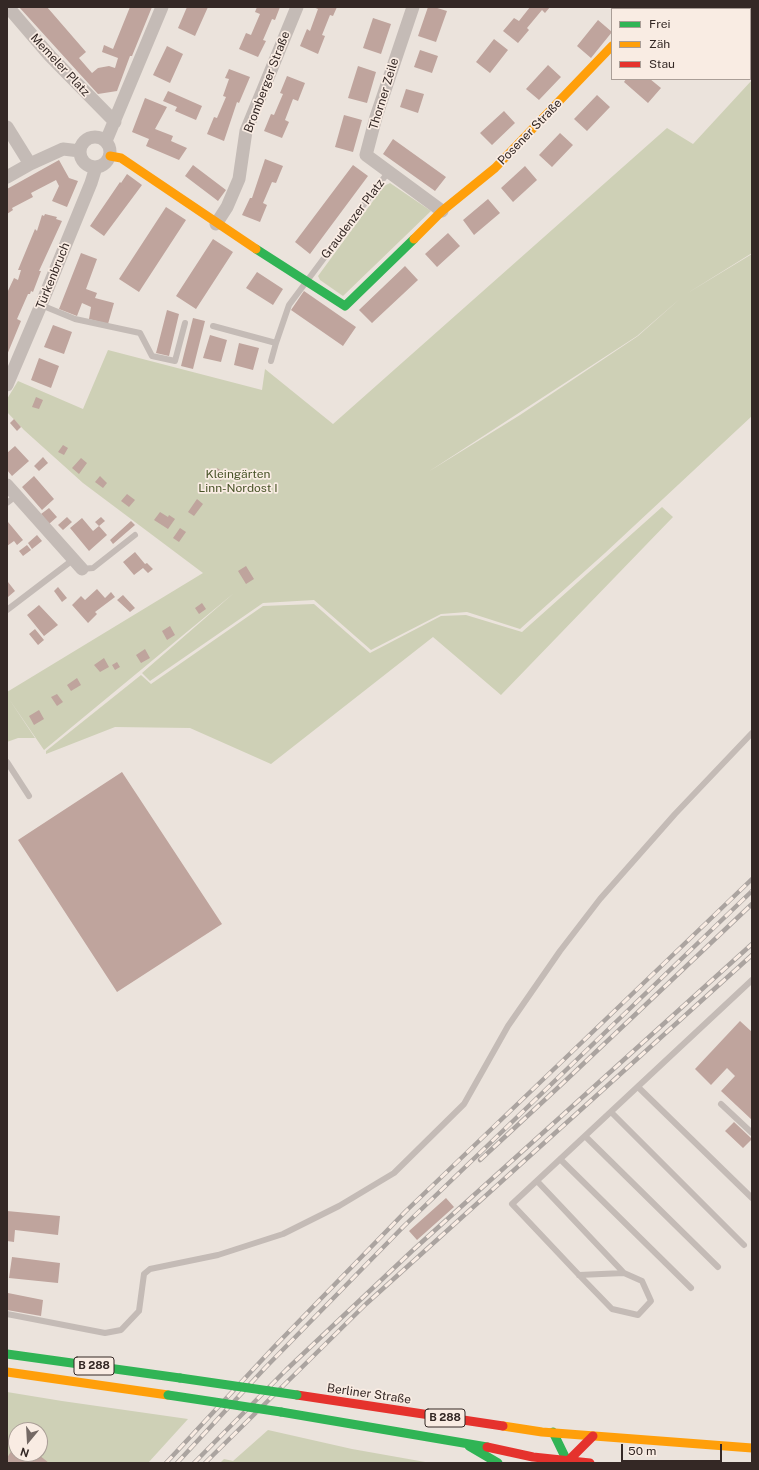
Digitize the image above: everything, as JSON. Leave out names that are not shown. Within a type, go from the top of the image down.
[{"type":"main road","name":"Posener Straße","points":[[442,211],[495,168],[611,47]]},
{"type":"main road","points":[[110,156],[121,158],[216,224],[345,306],[442,211]]},
{"type":"main road","name":"Berliner Straße","points":[[7,1354],[553,1432],[752,1448]]},
{"type":"main road","name":"B 288","points":[[7,1372],[281,1412],[463,1442],[533,1457],[567,1462],[590,1463]]},
{"type":"main road","points":[[553,1432],[567,1462],[593,1436]]},
{"type":"main road","points":[[463,1442],[498,1463]]},
{"type":"street","name":"Memeler Platz","points":[[8,7],[50,56],[115,122]]},
{"type":"street","points":[[106,141],[162,7]]},
{"type":"street","name":"Bromberger Straße","points":[[216,224],[228,207],[239,179],[246,131],[297,7]]},
{"type":"street","name":"Thorner Zeile","points":[[389,171],[366,155],[376,117],[413,7]]},
{"type":"street","points":[[7,127],[30,164]]},
{"type":"street","points":[[97,136],[106,141],[110,148],[110,156],[104,164],[96,166],[86,163],[80,156],[83,142],[87,139],[97,136]]},
{"type":"street","points":[[7,177],[30,164],[63,149],[80,151]]},
{"type":"street","name":"Türkenbruch","points":[[7,385],[42,305],[91,183],[96,166]]},
{"type":"street","name":"Graudenzer Platz","points":[[389,171],[442,211]]},
{"type":"street","points":[[7,485],[12,500],[78,564]]},
{"type":"lane","name":"Graudenzer Platz","points":[[271,360],[289,305],[389,171]]},
{"type":"lane","points":[[42,305],[75,319],[140,333],[152,356],[175,361],[185,323]]},
{"type":"lane","points":[[213,326],[276,343]]},
{"type":"lane","points":[[7,610],[78,564],[93,568],[135,535]]},
{"type":"lane","points":[[7,1314],[105,1333],[121,1330],[139,1311],[144,1274],[150,1269],[218,1255],[283,1234],[339,1206],[394,1173],[464,1104],[508,1026],[560,950],[600,899],[675,814],[752,733]]},
{"type":"lane","points":[[7,762],[9,769],[29,796]]},
{"type":"lane","points":[[579,1275],[624,1273],[642,1280],[651,1301],[638,1315],[612,1309],[579,1275],[512,1204],[752,980]]},
{"type":"lane","points":[[638,1086],[752,1198]]},
{"type":"lane","points":[[721,1104],[752,1132]]},
{"type":"lane","points":[[611,1112],[744,1245]]},
{"type":"lane","points":[[585,1136],[718,1267]]},
{"type":"lane","points":[[560,1159],[691,1288]]},
{"type":"lane","points":[[537,1181],[624,1273]]},
{"type":"green space","name":"Kleingärten Linn-Nordost I","points":[[752,80],[752,253],[686,294],[752,254],[752,416],[605,553],[520,629],[467,612],[441,614],[371,650],[314,600],[263,603],[150,681],[142,673],[234,593],[44,750],[9,699],[35,738],[18,738],[7,742],[7,692],[203,573],[83,483],[24,430],[7,412],[7,399],[18,381],[83,409],[108,350],[262,390],[265,369],[333,424],[667,128],[693,144]],"holes":[[[682,297],[638,336],[520,415],[428,472],[637,336]]]},
{"type":"green space","points":[[390,183],[431,211],[343,296],[320,280],[318,276],[384,186]]},
{"type":"green space","points":[[662,507],[673,517],[501,695],[433,637],[271,764],[190,728],[115,727],[46,754],[46,751],[141,675],[151,684],[263,606],[314,604],[370,653],[441,616],[466,615],[522,632]]},
{"type":"green space","points":[[7,1392],[188,1419],[148,1463],[7,1463]]},
{"type":"green space","points":[[268,1430],[352,1449],[431,1463],[220,1463],[224,1459],[233,1461]]},
{"type":"building","points":[[19,7],[47,7],[86,52],[79,58],[92,73],[98,68],[109,66],[115,68],[118,58],[102,52],[104,45],[113,49],[130,7],[152,7],[132,56],[130,56],[117,91],[98,94]]},
{"type":"building","points":[[187,7],[208,7],[195,36],[178,28]]},
{"type":"building","points":[[257,7],[280,7],[275,20],[272,19],[263,40],[266,41],[258,57],[239,49],[246,33],[251,35],[260,14],[255,12]]},
{"type":"building","points":[[313,7],[337,7],[333,16],[330,15],[322,35],[325,36],[318,54],[300,46],[307,29],[310,31],[318,9]]},
{"type":"building","points":[[428,7],[434,7],[447,11],[436,42],[418,36]]},
{"type":"building","points":[[530,7],[550,7],[545,13],[542,10],[527,28],[529,30],[518,43],[503,31],[514,18],[519,21]]},
{"type":"building","points":[[705,7],[729,7],[728,8]]},
{"type":"building","points":[[373,18],[391,24],[381,54],[363,48]]},
{"type":"building","points":[[598,20],[611,31],[611,33],[591,58],[577,46]]},
{"type":"building","points":[[494,39],[508,50],[490,73],[476,62]]},
{"type":"building","points":[[167,46],[183,54],[170,83],[153,75]]},
{"type":"building","points":[[420,50],[438,56],[432,73],[414,67]]},
{"type":"building","points":[[548,65],[561,77],[539,100],[526,89]]},
{"type":"building","points":[[358,66],[376,72],[367,103],[348,98]]},
{"type":"building","points":[[229,69],[250,77],[239,103],[237,102],[224,141],[207,134],[214,117],[217,118],[226,97],[223,96],[229,79],[225,78]]},
{"type":"building","points":[[287,76],[305,83],[298,101],[293,99],[285,120],[289,122],[282,138],[264,131],[271,114],[274,115],[283,94],[280,93]]},
{"type":"building","points":[[625,80],[651,80],[661,88],[648,103],[624,82]]},
{"type":"building","points":[[406,89],[424,94],[418,113],[400,107]]},
{"type":"building","points":[[168,91],[202,106],[196,120],[175,111],[177,107],[163,101]]},
{"type":"building","points":[[597,95],[610,107],[587,131],[574,119]]},
{"type":"building","points":[[145,98],[167,107],[155,129],[173,136],[171,141],[187,148],[179,160],[146,146],[149,139],[132,132]]},
{"type":"building","points":[[504,111],[515,123],[492,145],[480,133]]},
{"type":"building","points":[[344,115],[362,120],[353,152],[335,147]]},
{"type":"building","points":[[560,133],[573,145],[552,167],[539,155]]},
{"type":"building","points":[[393,139],[446,177],[435,191],[383,154]]},
{"type":"building","points":[[265,159],[283,166],[276,183],[272,182],[263,203],[267,205],[260,222],[242,215],[250,198],[252,198]]},
{"type":"building","points":[[59,160],[69,178],[78,181],[67,207],[52,201],[59,186],[56,180],[31,193],[33,197],[12,208],[13,210],[7,214],[7,189]]},
{"type":"building","points":[[193,165],[226,190],[218,201],[185,176]]},
{"type":"building","points":[[353,165],[368,176],[310,254],[295,242]]},
{"type":"building","points":[[525,166],[537,180],[513,202],[501,188]]},
{"type":"building","points":[[127,174],[142,185],[104,236],[90,226]]},
{"type":"building","points":[[488,199],[500,213],[474,235],[463,220]]},
{"type":"building","points":[[166,207],[186,220],[139,292],[119,279]]},
{"type":"building","points":[[45,214],[57,217],[56,219],[62,221],[39,271],[41,271],[33,292],[31,291],[30,294],[28,294],[17,319],[21,321],[7,355],[7,293],[14,278],[18,280],[21,270],[18,270],[35,229],[37,231],[42,215],[44,216]]},
{"type":"building","points":[[448,233],[460,246],[437,267],[425,254]]},
{"type":"building","points":[[213,239],[233,252],[196,309],[176,296]]},
{"type":"building","points":[[81,253],[97,259],[86,289],[97,293],[95,298],[114,303],[108,324],[89,319],[91,307],[82,303],[77,316],[59,309]]},
{"type":"building","points":[[405,266],[418,280],[372,323],[359,310]]},
{"type":"building","points":[[257,272],[283,289],[273,305],[246,288]]},
{"type":"building","points":[[304,291],[356,327],[343,346],[291,310]]},
{"type":"building","points":[[167,310],[179,314],[169,356],[156,353]]},
{"type":"building","points":[[193,318],[205,321],[193,369],[181,366]]},
{"type":"building","points":[[53,325],[72,332],[64,354],[44,347]]},
{"type":"building","points":[[210,335],[227,340],[221,362],[203,358]]},
{"type":"building","points":[[239,343],[259,348],[253,370],[234,365]]},
{"type":"building","points":[[39,358],[59,366],[51,388],[31,380]]},
{"type":"building","points":[[36,397],[43,400],[39,409],[32,407]]},
{"type":"building","points":[[14,419],[21,427],[17,431],[10,423]]},
{"type":"building","points":[[63,445],[68,448],[64,455],[58,452]]},
{"type":"building","points":[[15,446],[29,461],[12,476],[7,470],[7,453]]},
{"type":"building","points":[[43,457],[48,463],[39,471],[34,466]]},
{"type":"building","points":[[81,458],[87,463],[79,474],[72,468]]},
{"type":"building","points":[[217,468],[225,473],[221,481],[212,476]]},
{"type":"building","points":[[34,476],[54,499],[42,510],[22,487]]},
{"type":"building","points":[[100,476],[107,483],[103,488],[95,482]]},
{"type":"building","points":[[127,494],[135,500],[129,507],[121,501]]},
{"type":"building","points":[[197,499],[203,504],[194,516],[188,512]]},
{"type":"building","points":[[49,508],[57,517],[49,524],[41,514]]},
{"type":"building","points":[[160,512],[175,519],[168,529],[154,520]]},
{"type":"building","points":[[67,517],[72,522],[63,530],[58,525]]},
{"type":"building","points":[[101,517],[105,521],[99,526],[95,522]]},
{"type":"building","points":[[82,518],[93,531],[99,526],[107,535],[89,551],[70,528]]},
{"type":"building","points":[[131,521],[135,525],[113,544],[110,540]]},
{"type":"building","points":[[8,522],[23,540],[17,545],[14,541],[7,546]]},
{"type":"building","points":[[180,528],[186,532],[179,542],[173,538]]},
{"type":"building","points":[[37,535],[42,541],[32,549],[28,543]]},
{"type":"building","points":[[27,545],[31,550],[23,556],[19,551]]},
{"type":"building","points":[[135,552],[145,564],[147,563],[153,569],[148,573],[143,568],[134,575],[123,562]]},
{"type":"building","points":[[246,566],[254,579],[246,584],[238,571]]},
{"type":"building","points":[[8,582],[15,591],[8,597],[7,583]]},
{"type":"building","points":[[58,587],[67,598],[62,602],[54,591]]},
{"type":"building","points":[[97,589],[105,598],[111,592],[115,597],[95,612],[97,614],[88,623],[72,605],[81,596],[85,600]]},
{"type":"building","points":[[123,595],[135,608],[130,612],[117,600]]},
{"type":"building","points":[[202,603],[206,609],[199,614],[195,608]]},
{"type":"building","points":[[39,605],[58,625],[44,636],[27,615]]},
{"type":"building","points":[[170,626],[175,635],[167,640],[162,631]]},
{"type":"building","points":[[35,629],[44,640],[38,645],[29,634]]},
{"type":"building","points":[[145,649],[150,658],[141,663],[136,655]]},
{"type":"building","points":[[104,658],[109,667],[100,672],[94,665]]},
{"type":"building","points":[[117,662],[120,667],[115,670],[112,665]]},
{"type":"building","points":[[77,678],[81,685],[71,691],[67,685]]},
{"type":"building","points":[[57,694],[63,702],[57,706],[51,697]]},
{"type":"building","points":[[39,710],[44,719],[34,725],[29,716]]},
{"type":"building","points":[[122,772],[222,924],[117,992],[18,840]]},
{"type":"building","points":[[740,1021],[752,1032],[752,1120],[721,1091],[735,1076],[727,1068],[711,1085],[695,1069]]},
{"type":"building","points":[[734,1122],[752,1139],[743,1148],[725,1131]]},
{"type":"building","points":[[446,1198],[454,1207],[417,1240],[409,1231]]},
{"type":"building","points":[[7,1211],[60,1216],[58,1235],[15,1230],[14,1242],[7,1241]]},
{"type":"building","points":[[12,1257],[60,1263],[58,1283],[9,1278]]},
{"type":"building","points":[[8,1293],[43,1300],[41,1316],[7,1310]]},
{"type":"building","points":[[8,1456],[8,1462],[49,1463],[7,1463]]},
{"type":"railway","points":[[166,1463],[274,1347],[406,1211],[752,879]]},
{"type":"railway","points":[[177,1463],[265,1368],[404,1226],[752,891]]},
{"type":"railway","points":[[480,1160],[752,904]]},
{"type":"railway","points":[[194,1463],[286,1370],[412,1251],[752,944]]},
{"type":"railway","points":[[205,1463],[366,1304],[752,955]]},
{"type":"traffic: fast","points":[[256,249],[345,306],[414,239]]},
{"type":"traffic: fast","points":[[7,1354],[180,1378]]},
{"type":"traffic: fast","points":[[180,1378],[297,1395]]},
{"type":"traffic: fast","points":[[168,1395],[281,1412]]},
{"type":"traffic: fast","points":[[281,1412],[487,1447]]},
{"type":"traffic: fast","points":[[553,1432],[568,1463]]},
{"type":"traffic: fast","points":[[469,1446],[498,1463]]},
{"type":"traffic: slow","points":[[414,239],[442,211],[495,168],[611,47]]},
{"type":"traffic: slow","points":[[110,156],[121,158],[256,249]]},
{"type":"traffic: slow","points":[[7,1372],[168,1395]]},
{"type":"traffic: slow","points":[[503,1426],[542,1432],[752,1448]]},
{"type":"traffic: jam","points":[[297,1395],[503,1426]]},
{"type":"traffic: jam","points":[[566,1463],[593,1436]]},
{"type":"traffic: jam","points":[[487,1447],[533,1457],[590,1463]]}]
